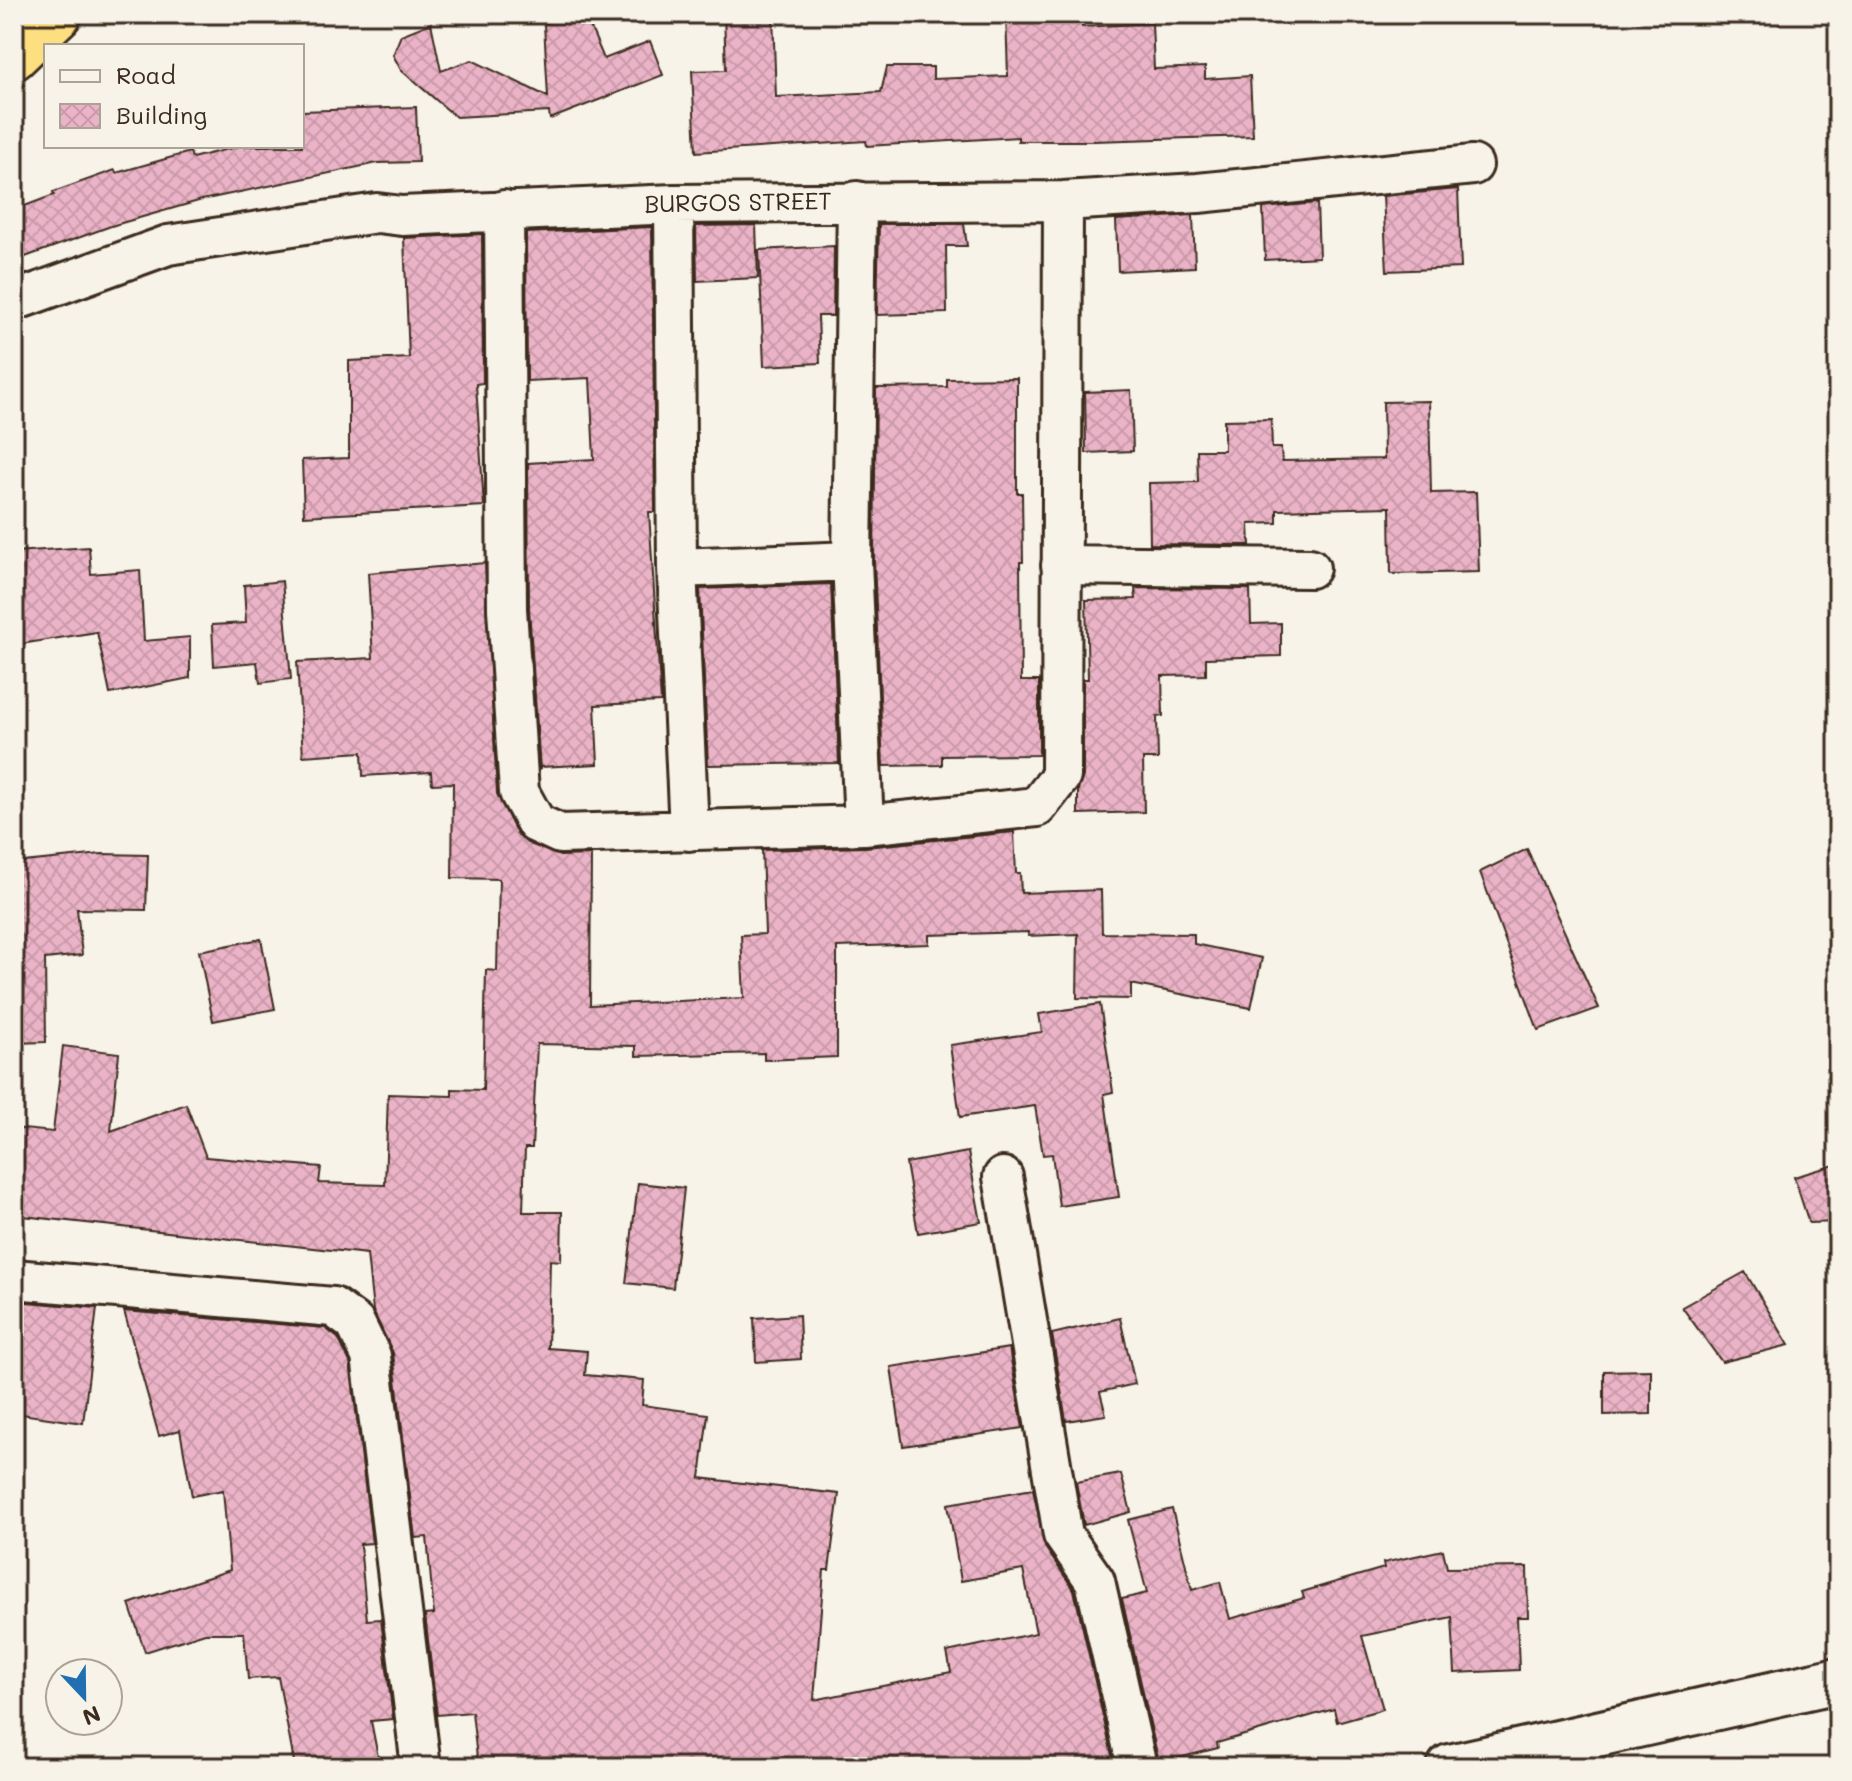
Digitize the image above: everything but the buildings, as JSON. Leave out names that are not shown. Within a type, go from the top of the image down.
[{"type":"highway","points":[[14,57],[59,14]]},
{"type":"street","name":"BURGOS STREET","points":[[14,301],[168,245],[377,213],[402,216],[674,204],[1063,201],[1198,193],[1473,165]]},
{"type":"street","points":[[857,201],[852,561],[864,825]]},
{"type":"street","points":[[504,210],[507,609],[519,792],[536,823],[560,834],[864,825],[1037,807],[1061,776],[1063,201]]},
{"type":"street","points":[[674,204],[677,568],[689,831]]},
{"type":"street","points":[[677,568],[852,561]]},
{"type":"street","points":[[1061,565],[1310,568]]},
{"type":"street","points":[[1003,1177],[1063,1535],[1095,1581],[1137,1767]]},
{"type":"street","points":[[14,1279],[333,1307],[355,1323],[371,1356],[421,1767]]},
{"type":"street","points":[[1450,1767],[1838,1680]]}]
